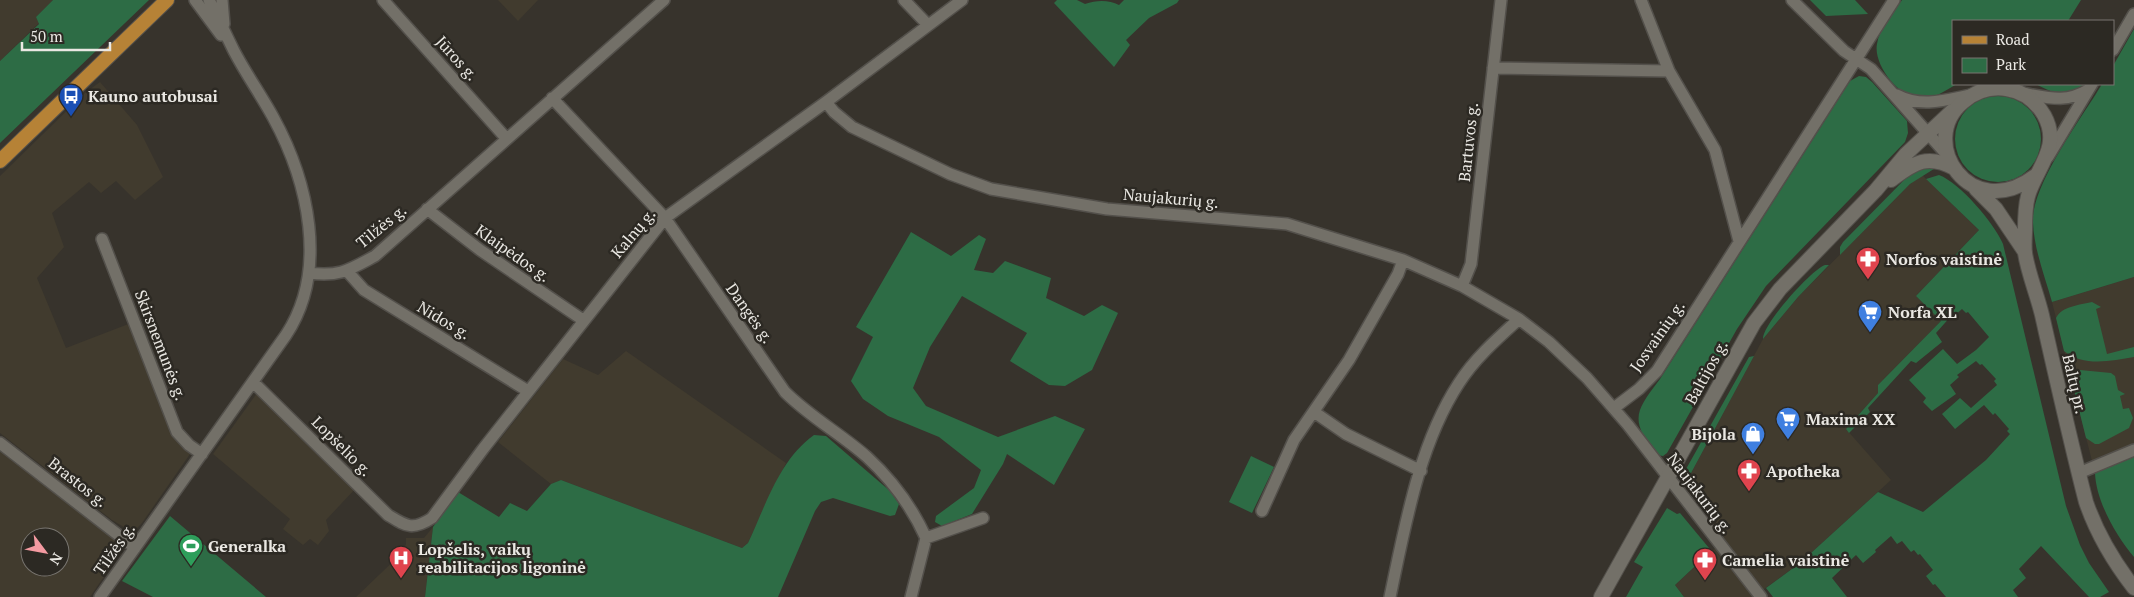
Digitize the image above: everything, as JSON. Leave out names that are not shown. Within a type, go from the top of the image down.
[{"type":"main road","points":[[0,162],[167,0]]},
{"type":"street","points":[[194,0],[235,52]]},
{"type":"street","points":[[210,0],[235,52],[274,118],[291,159],[304,200],[309,226],[309,273]]},
{"type":"street","points":[[222,0],[225,31]]},
{"type":"street","name":"Jūros g.","points":[[383,0],[506,138]]},
{"type":"street","name":"Tilžės g.","points":[[100,597],[295,322],[304,299],[309,273],[334,275],[347,271],[375,256],[664,0]]},
{"type":"street","points":[[904,0],[928,25]]},
{"type":"street","name":"Kalnų g.","points":[[412,527],[422,525],[432,518],[582,320],[665,218],[826,102],[962,0]]},
{"type":"street","name":"Bartuvos g.","points":[[1462,286],[1471,264],[1501,0]]},
{"type":"street","points":[[1640,0],[1669,71],[1715,150],[1739,241]]},
{"type":"street","points":[[1792,0],[1844,51],[1872,69],[1928,132],[1962,178],[1996,209],[2025,253]]},
{"type":"street","name":"Josvainių g.","points":[[1614,408],[1639,389],[1657,371],[1894,0]]},
{"type":"street","points":[[2114,48],[2134,14]]},
{"type":"street","points":[[1493,68],[1669,71]]},
{"type":"street","points":[[1891,91],[1905,100],[1920,103],[1966,99],[1990,88],[2011,89],[2021,93],[2061,100],[2075,97],[2091,86]]},
{"type":"street","points":[[2044,164],[2091,86]]},
{"type":"street","name":"Baltų pr.","points":[[1973,186],[1989,191],[2006,191],[2022,186],[2035,176],[2044,164],[2049,149],[2047,124],[2044,116],[2034,103],[2021,93]]},
{"type":"street","name":"Dangės g.","points":[[552,98],[665,218],[785,392],[802,408],[866,456],[895,485],[917,518],[926,538]]},
{"type":"street","points":[[1951,162],[1946,142],[1947,128],[1952,115],[1966,99]]},
{"type":"street","name":"Baltijos g.","points":[[1601,597],[1744,340],[1774,296],[1876,190],[1906,154],[1966,99]]},
{"type":"street","name":"Naujakurių g.","points":[[826,102],[852,127],[950,174],[991,189],[1106,209],[1287,224],[1403,260],[1462,286],[1519,319]]},
{"type":"street","name":"Baltijos g.","points":[[1876,190],[1915,162],[1936,160],[1951,162]]},
{"type":"street","name":"Baltų pr.","points":[[2035,176],[2028,197],[2025,218],[2025,253],[2041,310],[2079,473],[2095,528],[2133,584]]},
{"type":"street","name":"Klaipėdos g.","points":[[427,209],[480,250],[582,320]]},
{"type":"street","name":"Skirsnemunės g.","points":[[102,239],[177,432],[189,445],[202,454]]},
{"type":"street","points":[[1262,511],[1294,440],[1349,360],[1398,274],[1403,260]]},
{"type":"street","name":"Nidos g.","points":[[347,271],[364,290],[528,391]]},
{"type":"street","points":[[1390,597],[1405,526],[1433,433],[1444,408],[1459,382],[1478,358],[1519,319],[1549,342],[1614,408]]},
{"type":"street","name":"Lopšelio g.","points":[[253,382],[388,515],[412,527]]},
{"type":"street","name":"Naujakurių g.","points":[[1614,408],[1761,597]]},
{"type":"street","points":[[1314,412],[1346,434],[1421,471]]},
{"type":"street","name":"Brastos g.","points":[[0,443],[135,548]]},
{"type":"street","points":[[2079,473],[2134,450]]},
{"type":"street","points":[[911,597],[926,538],[983,518]]},
{"type":"shaded area","points":[[0,0],[53,0],[36,17],[39,23],[0,61]]},
{"type":"shaded area","points":[[498,0],[538,0],[518,21]]},
{"type":"shaded area","points":[[100,82],[137,125],[163,177],[135,200],[116,181],[101,193],[89,182],[52,213],[64,247],[37,278],[66,348],[131,323],[172,434],[190,454],[142,523],[136,529],[129,530],[112,520],[0,433],[0,176],[85,93]]},
{"type":"shaded area","points":[[1922,175],[1979,230],[1916,296],[1941,321],[1878,385],[1878,393],[1846,429],[1891,480],[1800,563],[1753,597],[1684,597],[1675,585],[1724,540],[1683,488],[1763,339],[1798,297],[1910,184]]},
{"type":"shaded area","points":[[2134,277],[2134,457],[2095,473],[2052,302]]},
{"type":"shaded area","points":[[626,351],[786,463],[748,543],[742,548],[561,480],[551,484],[498,442],[563,359],[598,375]]},
{"type":"shaded area","points":[[257,393],[355,489],[326,520],[329,531],[318,545],[310,539],[303,545],[283,529],[290,519],[213,454]]},
{"type":"shaded area","points":[[0,451],[117,542],[116,559],[90,597],[0,597]]},
{"type":"shaded area","name":"Lopšelis, vaikų reabilitacijos ligoninė","points":[[433,527],[425,597],[356,597],[403,552],[406,538],[424,538]]},
{"type":"green space","points":[[53,0],[149,0],[0,143],[0,61],[39,24],[36,17]]},
{"type":"green space","points":[[1057,0],[1077,0],[1085,4],[1107,1],[1119,5],[1124,0],[1179,0],[1177,3],[1149,18],[1126,40],[1130,45],[1114,67],[1054,3]]},
{"type":"green space","points":[[1810,0],[1855,0],[1868,14],[1826,16]]},
{"type":"green space","points":[[1902,0],[2081,0],[2069,20],[1952,20],[1952,85],[1955,85],[1923,99],[1910,97],[1895,86],[1879,61],[1877,52],[1878,38]]},
{"type":"green space","points":[[2134,29],[2134,277],[2052,302],[2035,243],[2033,223],[2035,208],[2040,190],[2059,152],[2101,85],[2114,85],[2114,64]]},
{"type":"green space","points":[[1859,76],[1866,77],[1872,82],[1907,121],[1908,133],[1905,142],[1766,286],[1737,329],[1667,453],[1663,456],[1657,455],[1642,433],[1639,425],[1639,417],[1645,400],[1850,81]]},
{"type":"green space","points":[[2038,85],[2085,85],[2081,89],[2069,94],[2049,90]]},
{"type":"green space","points":[[1998,96],[2015,99],[2029,108],[2038,122],[2041,139],[2038,156],[2029,170],[2015,179],[1998,182],[1981,179],[1967,170],[1958,156],[1955,139],[1958,122],[1967,108],[1981,99]]},
{"type":"green space","points":[[1937,167],[1910,184],[1840,255],[1840,247],[1843,242],[1907,177],[1917,170]]},
{"type":"green space","points":[[1939,175],[1957,186],[1966,195],[1992,225],[2003,244],[2066,506],[2080,545],[2089,563],[2109,592],[2100,597],[2089,597],[2041,546],[2019,569],[2026,578],[2013,590],[2018,597],[1946,597],[1926,576],[1933,570],[1920,554],[1918,555],[1914,550],[1911,552],[1902,541],[1897,544],[1891,536],[1863,563],[1856,555],[1832,578],[1847,597],[1773,597],[1766,588],[1800,563],[1878,492],[1923,512],[1986,460],[2010,434],[2007,431],[2009,429],[1995,413],[1993,415],[1984,405],[1955,429],[1942,414],[1960,398],[1971,408],[1997,385],[1994,381],[1996,379],[1982,364],[1980,365],[1976,361],[1957,375],[1959,377],[1950,385],[1956,394],[1932,411],[1923,402],[1926,398],[1909,380],[1943,349],[1957,364],[1976,350],[1989,337],[1968,312],[1966,313],[1962,309],[1954,316],[1952,315],[1936,333],[1942,342],[1916,363],[1911,361],[1868,408],[1870,412],[1849,433],[1846,429],[1878,393],[1878,385],[1941,321],[1916,296],[1979,230],[1926,179]]},
{"type":"green space","points":[[911,232],[951,256],[979,235],[986,239],[974,270],[993,273],[1005,261],[1051,278],[1046,298],[1084,316],[1102,305],[1118,313],[1092,370],[1065,386],[1049,385],[1010,361],[1027,333],[962,296],[930,347],[913,388],[926,406],[998,437],[1055,416],[1085,429],[1054,485],[1007,454],[1003,464],[972,514],[942,526],[935,522],[936,516],[974,488],[981,470],[939,437],[888,416],[863,399],[851,381],[873,337],[856,327]]},
{"type":"green space","points":[[1825,265],[1829,265],[1798,297],[1763,339],[1770,322],[1788,299],[1809,277]]},
{"type":"green space","points":[[2092,302],[2101,307],[2096,309],[2107,354],[2134,347],[2134,357],[2098,362],[2080,359],[2064,351],[2056,318],[2067,308]]},
{"type":"green space","points":[[1754,356],[1683,488],[1681,478],[1749,357]]},
{"type":"green space","points":[[2080,370],[2111,373],[2115,376],[2118,390],[2125,394],[2120,396],[2123,409],[2129,408],[2133,418],[2129,428],[2099,444],[2095,444],[2086,438],[2072,382],[2075,374]]},
{"type":"green space","points":[[814,435],[826,436],[890,491],[899,504],[895,515],[890,516],[833,498],[821,502],[815,511],[778,597],[425,597],[433,527],[458,492],[499,517],[510,503],[527,511],[551,484],[561,480],[742,548],[748,543],[782,470],[791,457]]},
{"type":"green space","points":[[1251,456],[1274,467],[1252,513],[1229,502]]},
{"type":"green space","points":[[2134,457],[2134,557],[2120,539],[2108,518],[2099,495],[2095,473]]},
{"type":"green space","points":[[1667,508],[1677,514],[1680,513],[1709,548],[1706,556],[1675,585],[1684,597],[1626,597],[1643,567],[1634,562]]},
{"type":"green space","points":[[170,516],[266,597],[153,597],[122,581]]},
{"type":"place","name":"Kauno autobusai","points":[[71,117]]},
{"type":"place","name":"Norfos vaistinė","points":[[1868,280]]},
{"type":"place","name":"Norfa XL","points":[[1870,333]]},
{"type":"place","name":"Maxima XX","points":[[1788,440]]},
{"type":"place","name":"Bijola","points":[[1753,455]]},
{"type":"place","name":"Apotheka","points":[[1749,492]]},
{"type":"place","name":"Generalka","points":[[191,567]]},
{"type":"place","name":"Lopšelis, vaikų reabilitacijos ligoninė","points":[[401,579]]},
{"type":"place","name":"Camelia vaistinė","points":[[1705,581]]}]
